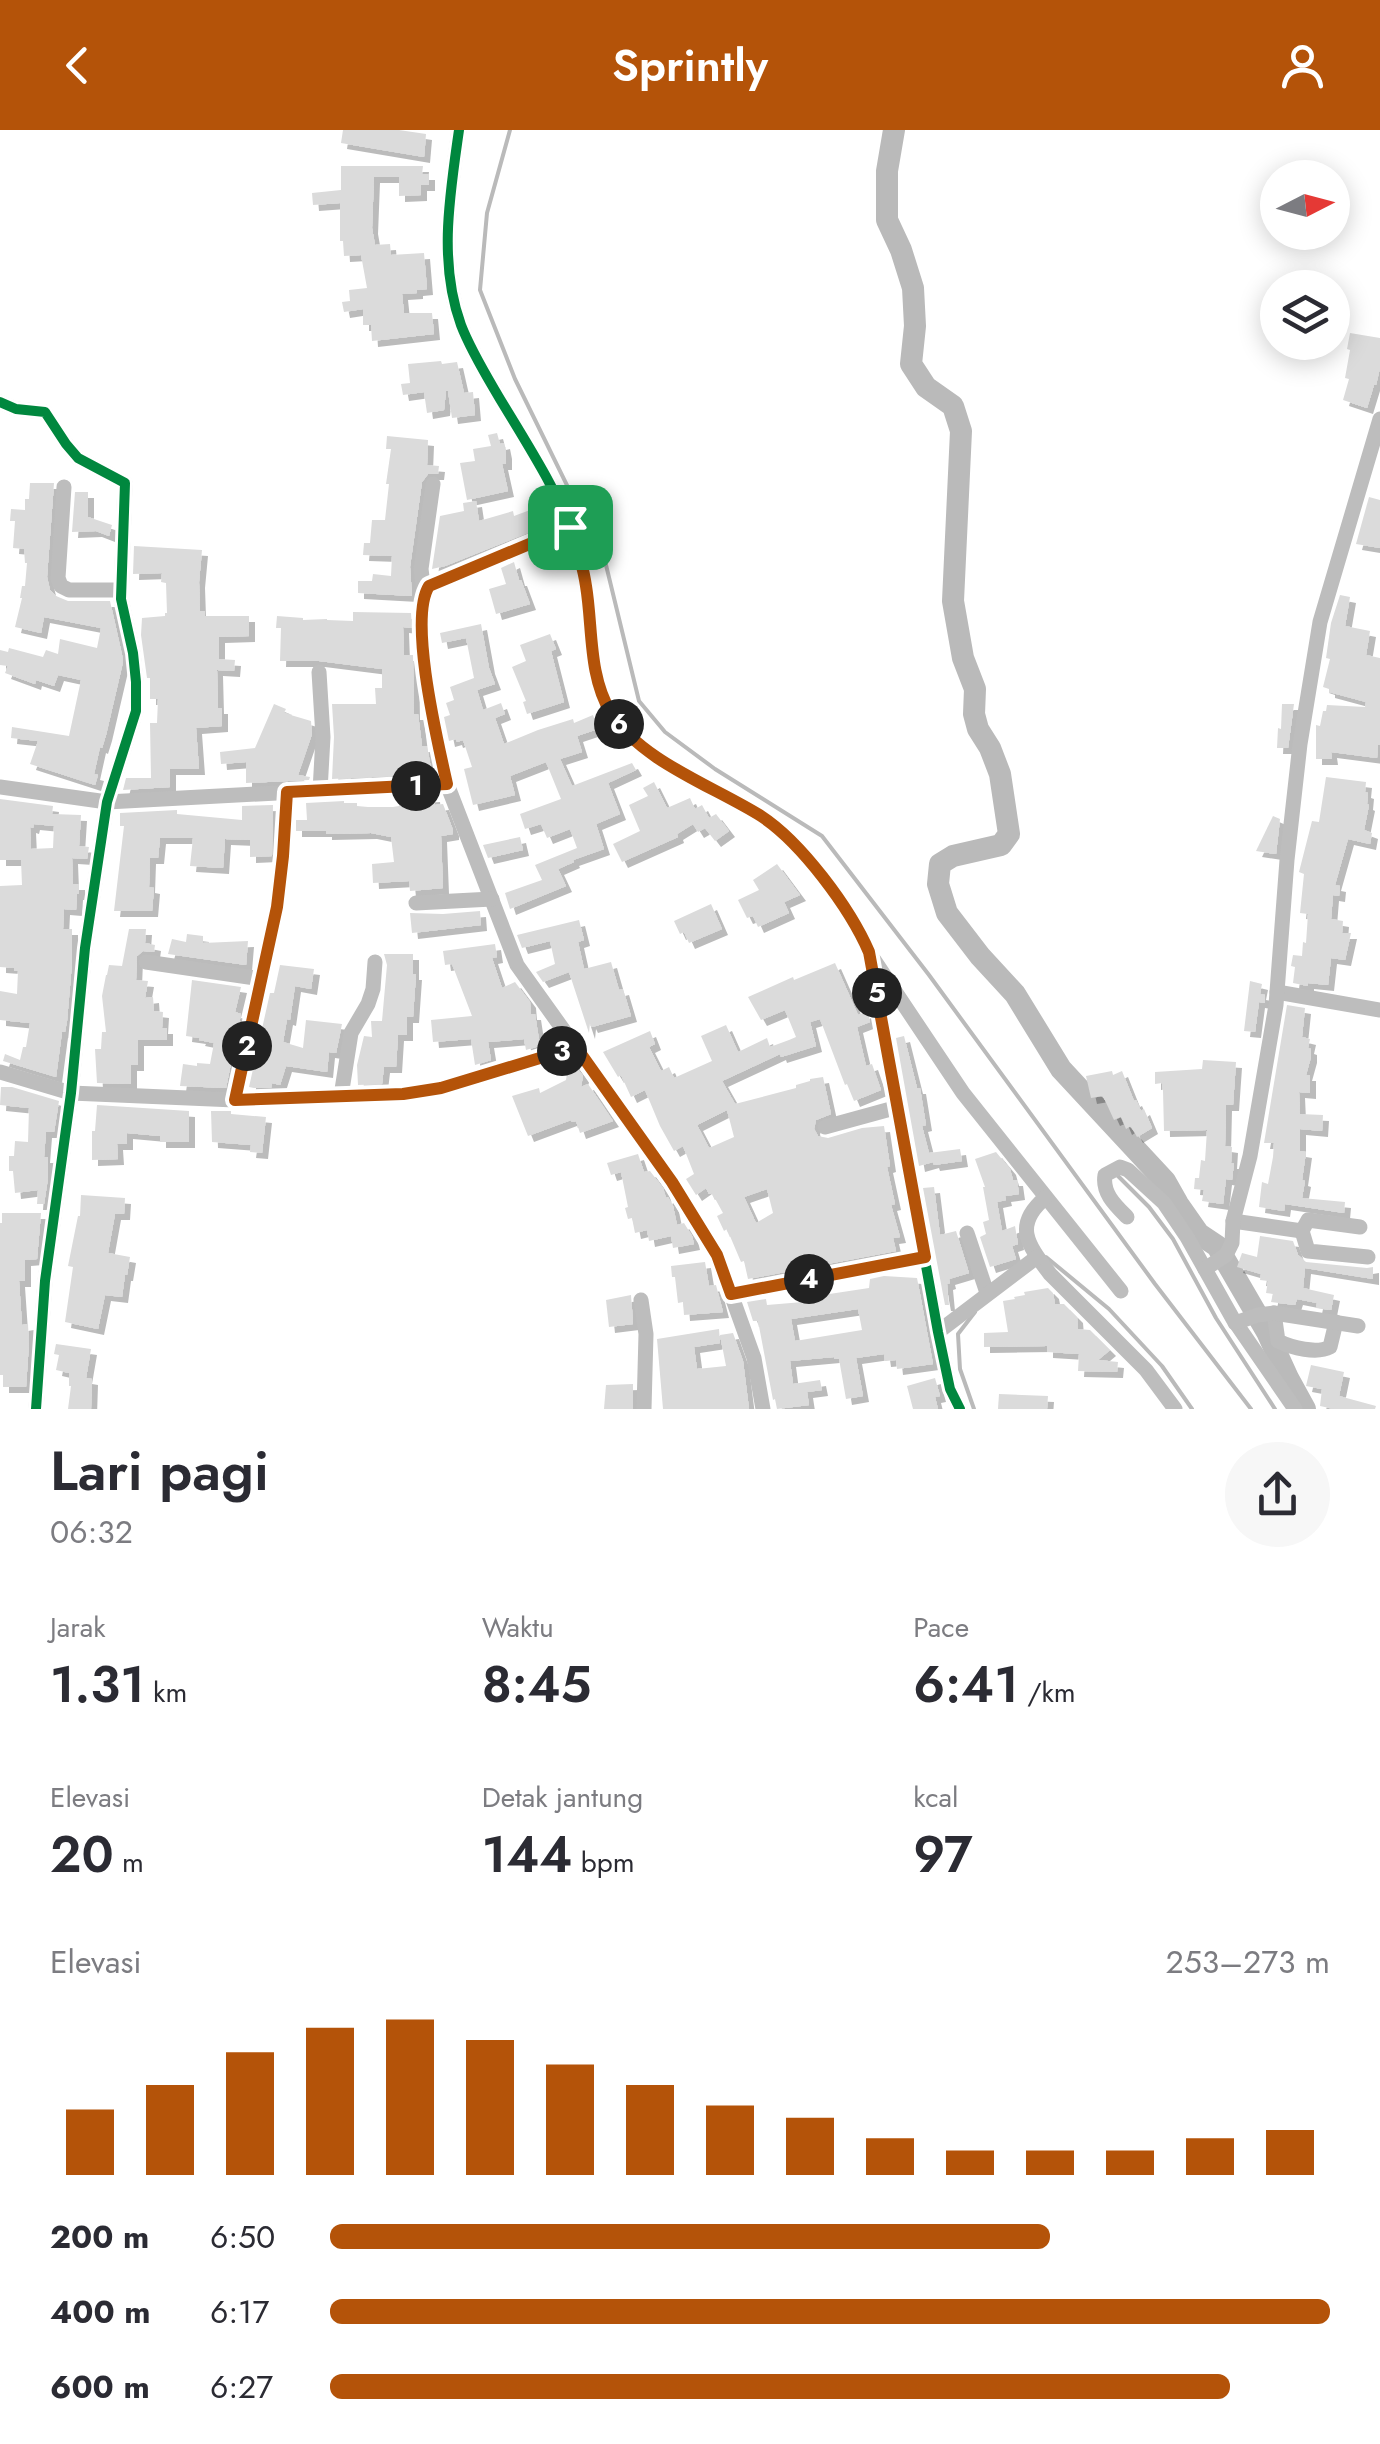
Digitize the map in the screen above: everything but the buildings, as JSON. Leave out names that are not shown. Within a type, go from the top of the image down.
[{"type":"street","points":[[459,130],[448,208],[447,250],[460,322],[570,527],[581,556],[600,692],[629,737],[668,764],[762,817],[784,833],[808,860],[846,910],[869,952],[963,1093],[1121,1291]]},
{"type":"street","points":[[0,402],[16,409],[45,412],[78,458],[124,483],[121,590],[134,668],[136,711],[107,802],[85,948],[72,1093],[45,1281],[36,1409]]},
{"type":"street","points":[[1208,1267],[1226,1255],[1232,1243],[1233,1222],[1250,1156],[1277,992],[1300,744],[1320,622],[1380,419]]},
{"type":"street","points":[[434,484],[421,569],[422,616],[428,697],[447,784],[517,965],[672,1182],[717,1255],[754,1358],[763,1409]]},
{"type":"street","points":[[64,487],[60,586],[69,590],[121,590]]},
{"type":"street","points":[[424,594],[429,586],[570,527]]},
{"type":"street","points":[[320,672],[320,791]]},
{"type":"street","points":[[0,787],[107,802],[447,784]]},
{"type":"street","points":[[235,1100],[277,907],[287,792]]},
{"type":"street","points":[[416,903],[492,900]]},
{"type":"street","points":[[869,952],[938,1332],[950,1389],[960,1409]]},
{"type":"street","points":[[146,962],[262,979]]},
{"type":"street","points":[[342,1096],[351,1033],[374,990],[375,962]]},
{"type":"street","points":[[1277,992],[1380,1010]]},
{"type":"street","points":[[0,1072],[72,1093],[235,1100],[403,1094],[441,1088],[576,1047]]},
{"type":"street","points":[[825,1127],[898,1107]]},
{"type":"street","points":[[1128,1217],[1116,1206],[1104,1184],[1110,1171],[1120,1167],[1164,1204],[1208,1267],[1278,1341],[1320,1351],[1330,1346],[1336,1322]]},
{"type":"street","points":[[1044,1198],[1027,1218],[1029,1242],[1038,1258],[1146,1370],[1176,1409]]},
{"type":"street","points":[[1360,1227],[1314,1220],[1306,1222],[1302,1231],[1308,1250],[1368,1257]]},
{"type":"street","points":[[1233,1222],[1302,1231]]},
{"type":"street","points":[[967,1233],[987,1293]]},
{"type":"street","points":[[731,1294],[925,1257]]},
{"type":"street","points":[[938,1332],[1038,1258]]},
{"type":"street","points":[[641,1300],[646,1334],[644,1409]]},
{"type":"street","points":[[1253,1318],[1358,1326]]},
{"type":"street","points":[[1253,1318],[1295,1409]]},
{"type":"waterway","points":[[510,130],[487,213],[480,290],[515,379],[606,565],[639,701],[665,732],[715,769],[822,836],[1251,1409]]},
{"type":"waterway","points":[[894,130],[887,171],[887,220],[913,288],[911,364],[926,387],[953,406],[961,431],[953,601],[963,658],[975,689],[974,714],[1000,774],[1009,834],[1001,845],[953,856],[940,864],[938,884],[947,913],[1015,994],[1061,1069],[1165,1181],[1199,1234],[1217,1246],[1267,1332],[1305,1409]]},
{"type":"waterway","points":[[1117,1175],[1149,1207],[1173,1239],[1216,1318],[1275,1409]]},
{"type":"waterway","points":[[1046,1257],[1109,1309],[1162,1366],[1192,1409]]},
{"type":"waterway","points":[[974,1409],[960,1369],[958,1334],[975,1312]]},
{"type":"cycle path","points":[[459,130],[448,228],[454,301],[474,354],[544,474],[573,533],[585,576],[596,671],[612,714],[626,734],[644,749],[780,830],[830,887],[869,952],[938,1332],[950,1389],[960,1409]]},
{"type":"cycle path","points":[[0,402],[16,409],[45,412],[78,458],[125,483],[121,599],[136,682],[136,711],[107,802],[85,948],[71,1093],[45,1281],[36,1409]]},
{"type":"route","points":[[570,527],[587,589],[600,692],[621,726],[629,737],[668,764],[784,833],[862,936],[869,952],[925,1257],[731,1294],[717,1255],[672,1182],[576,1047],[441,1088],[403,1094],[235,1100],[277,907],[287,792],[447,784],[428,697],[424,594],[429,586],[570,527]]}]
